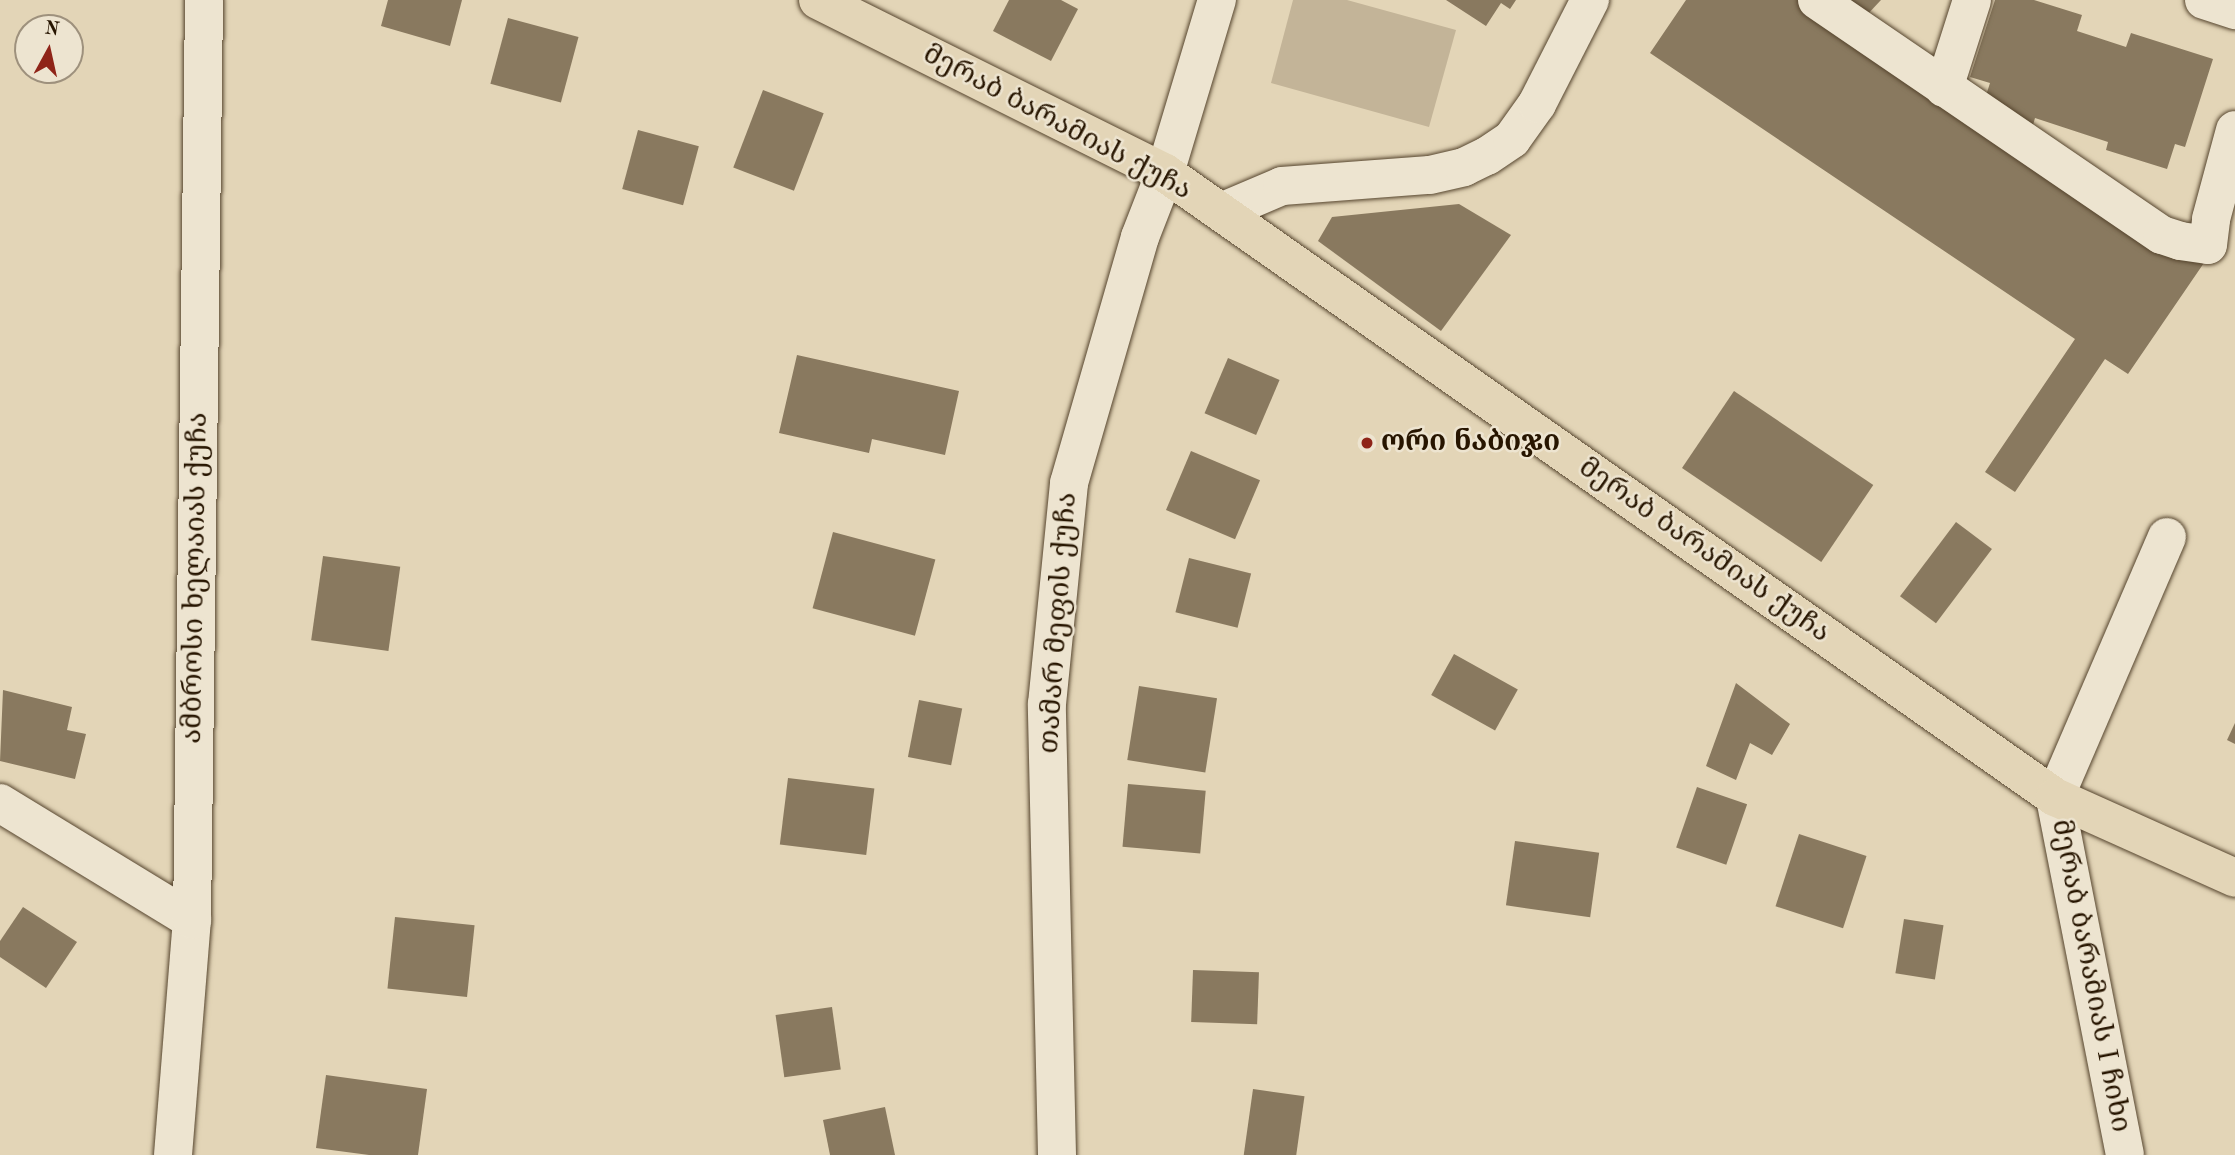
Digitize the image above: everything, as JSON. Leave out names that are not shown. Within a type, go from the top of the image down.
[{"type":"main road","name":"მერაბ ბარამიას ქუჩა","points":[[818,0],[1222,212],[2055,797],[2235,877]]},
{"type":"street","name":"ამბროსი ხელაიას ქუჩა","points":[[173,1155],[192,920],[204,0]]},
{"type":"street","name":"თამარ მეფის ქუჩა","points":[[1058,1155],[1047,704],[1069,482],[1140,237],[1162,181],[1217,0]]},
{"type":"street","points":[[1222,212],[1282,186],[1430,175],[1464,167],[1487,156],[1512,139],[1537,104],[1590,0]]},
{"type":"street","points":[[1817,0],[2162,234],[2208,245],[2211,219],[2235,130]]},
{"type":"street","points":[[1944,88],[1972,0]]},
{"type":"street","points":[[2204,0],[2235,10]]},
{"type":"street","points":[[2055,797],[2167,537]]},
{"type":"street","name":"მერაბ ბარამიას I ჩიხი","points":[[2055,797],[2125,1155]]},
{"type":"street","points":[[0,803],[192,920]]},
{"type":"shaded area","points":[[1293,0],[1347,0],[1456,30],[1429,127],[1271,83]]},
{"type":"building","points":[[388,0],[462,0],[450,46],[381,26]]},
{"type":"building","points":[[1009,0],[1061,0],[1078,9],[1051,61],[993,31]]},
{"type":"building","points":[[1446,0],[1516,0],[1510,9],[1501,3],[1486,26]]},
{"type":"building","points":[[1686,0],[1827,0],[1983,105],[1990,83],[1970,77],[1995,0],[2034,0],[2082,15],[2077,31],[2126,47],[2131,33],[2213,59],[2185,147],[2175,144],[2167,169],[2106,150],[2108,142],[2035,118],[2033,125],[2208,257],[2128,374],[2105,359],[2015,492],[1985,472],[2075,339],[1650,53]]},
{"type":"building","points":[[1848,0],[1881,0],[1866,16]]},
{"type":"building","points":[[508,18],[579,37],[561,103],[490,84]]},
{"type":"building","points":[[763,90],[824,113],[794,191],[733,167]]},
{"type":"building","points":[[638,130],[699,146],[683,205],[622,189]]},
{"type":"building","points":[[1459,204],[1511,235],[1441,331],[1318,241],[1332,217]]},
{"type":"building","points":[[797,355],[959,391],[945,455],[872,439],[869,453],[779,433]]},
{"type":"building","points":[[1228,358],[1280,380],[1256,435],[1205,413]]},
{"type":"building","points":[[1734,391],[1873,485],[1821,562],[1682,468]]},
{"type":"building","points":[[1191,451],[1260,480],[1235,539],[1166,510]]},
{"type":"building","points":[[1956,522],[1992,549],[1936,623],[1900,596]]},
{"type":"building","points":[[833,532],[935,559],[915,636],[813,608]]},
{"type":"building","points":[[323,556],[400,567],[388,651],[311,640]]},
{"type":"building","points":[[1189,558],[1251,573],[1238,628],[1175,612]]},
{"type":"building","points":[[1454,654],[1518,689],[1495,730],[1431,695]]},
{"type":"building","points":[[1736,683],[1790,724],[1772,755],[1750,743],[1736,780],[1706,766]]},
{"type":"building","points":[[1139,686],[1217,698],[1205,772],[1127,760]]},
{"type":"building","points":[[3,690],[72,707],[67,730],[86,734],[75,779],[0,761]]},
{"type":"building","points":[[919,700],[962,708],[951,765],[908,757]]},
{"type":"building","points":[[2235,723],[2235,744],[2227,740]]},
{"type":"building","points":[[788,778],[874,789],[866,855],[780,845]]},
{"type":"building","points":[[1128,784],[1206,791],[1200,854],[1123,847]]},
{"type":"building","points":[[1697,787],[1747,804],[1726,865],[1676,848]]},
{"type":"building","points":[[1799,834],[1867,856],[1843,928],[1776,906]]},
{"type":"building","points":[[1515,841],[1599,853],[1590,917],[1506,905]]},
{"type":"building","points":[[23,907],[77,942],[46,988],[0,957],[0,941]]},
{"type":"building","points":[[395,917],[475,925],[467,997],[387,989]]},
{"type":"building","points":[[1904,919],[1944,925],[1935,980],[1895,973]]},
{"type":"building","points":[[1193,970],[1259,972],[1257,1024],[1191,1022]]},
{"type":"building","points":[[832,1007],[841,1069],[784,1077],[776,1015]]},
{"type":"building","points":[[326,1075],[427,1089],[418,1155],[369,1155],[316,1148]]},
{"type":"building","points":[[1253,1089],[1304,1096],[1296,1155],[1244,1155]]},
{"type":"building","points":[[885,1107],[895,1155],[830,1155],[823,1120]]},
{"type":"place","name":"ორი ნაბიჯი","points":[[1367,443]]}]
